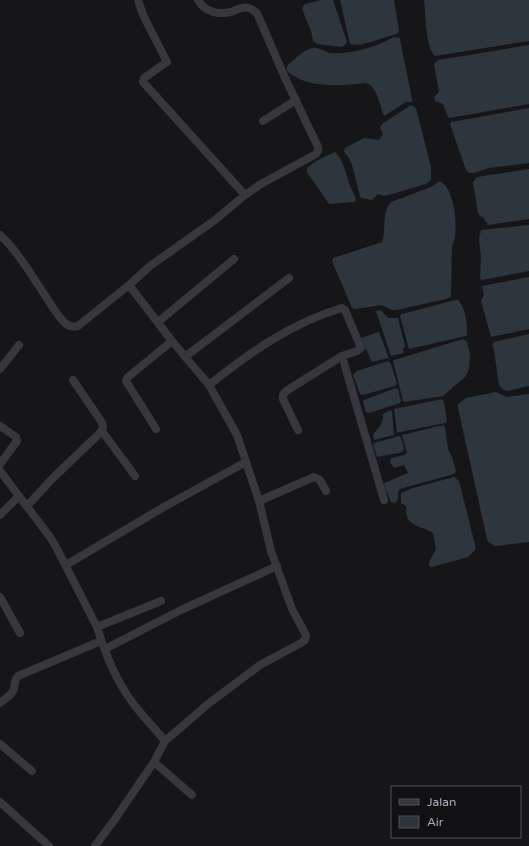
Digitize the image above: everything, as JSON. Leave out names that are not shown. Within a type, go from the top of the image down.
[{"type":"street","points":[[138,0],[143,15],[167,62],[144,78],[143,82],[245,195]]},
{"type":"street","points":[[0,235],[22,261],[54,309],[66,324],[71,327],[78,326],[150,266],[215,220],[245,195],[261,184],[316,154],[318,147],[257,14],[249,8],[240,8],[231,12],[218,14],[210,12],[198,0]]},
{"type":"street","points":[[263,121],[296,100]]},
{"type":"street","points":[[158,322],[234,259]]},
{"type":"street","points":[[186,356],[289,278]]},
{"type":"street","points":[[95,846],[154,762],[165,741],[208,704],[260,665],[305,640],[306,635],[292,609],[271,551],[259,500],[237,435],[209,385],[186,356],[172,342],[129,285]]},
{"type":"street","points":[[209,385],[247,356],[299,324],[316,316],[342,308],[346,310],[361,348],[357,351],[342,356],[289,388],[283,395],[283,399],[298,430]]},
{"type":"street","points":[[156,429],[126,381],[128,377],[172,342]]},
{"type":"street","points":[[0,369],[19,345]]},
{"type":"street","points":[[342,356],[384,500]]},
{"type":"street","points":[[27,506],[53,478],[102,431],[103,426],[101,421],[73,380]]},
{"type":"street","points":[[0,426],[16,437],[16,441],[0,464]]},
{"type":"street","points":[[102,431],[135,476]]},
{"type":"street","points":[[66,565],[162,508],[246,462]]},
{"type":"street","points":[[0,471],[50,536],[97,627],[101,641],[116,676],[126,694],[165,741]]},
{"type":"street","points":[[259,500],[314,477],[320,480],[326,491]]},
{"type":"street","points":[[0,515],[19,496]]},
{"type":"street","points":[[105,649],[180,610],[277,566]]},
{"type":"street","points":[[0,597],[20,634]]},
{"type":"street","points":[[97,627],[161,600]]},
{"type":"street","points":[[0,703],[14,690],[14,683],[18,676],[101,641]]},
{"type":"street","points":[[0,744],[32,771]]},
{"type":"street","points":[[154,762],[192,796]]},
{"type":"street","points":[[0,802],[49,846]]},
{"type":"water","points":[[321,0],[333,0],[347,42],[342,47],[317,44],[313,41],[302,8],[305,4]]},
{"type":"water","points":[[340,0],[394,0],[399,31],[397,34],[367,43],[355,45],[350,44]]},
{"type":"water","points":[[424,0],[529,0],[529,41],[435,56],[429,45],[426,30]]},
{"type":"water","points":[[393,37],[400,38],[412,102],[406,102],[384,116],[373,88],[366,83],[325,85],[304,81],[287,71],[287,66],[302,53],[312,48],[317,48],[330,53],[345,53],[371,47]]},
{"type":"water","points":[[529,45],[529,104],[450,118],[448,117],[443,104],[435,101],[434,97],[439,92],[434,64],[438,60]]},
{"type":"water","points":[[411,105],[416,108],[431,167],[431,180],[426,184],[389,195],[384,196],[378,194],[372,200],[361,198],[353,167],[348,156],[344,152],[345,148],[364,138],[379,140],[383,134],[380,128],[382,124]]},
{"type":"water","points":[[529,108],[529,163],[489,168],[474,173],[469,173],[466,170],[450,124],[451,122]]},
{"type":"water","points":[[335,152],[340,159],[356,198],[354,202],[329,204],[307,172],[307,168],[313,163]]},
{"type":"water","points":[[529,169],[529,219],[488,225],[483,217],[478,213],[473,182],[477,177]]},
{"type":"water","points":[[440,181],[446,186],[450,193],[456,225],[452,246],[451,297],[397,310],[392,310],[382,305],[356,309],[352,308],[332,261],[333,258],[382,242],[386,211],[391,202],[431,187]]},
{"type":"water","points":[[529,225],[529,271],[482,280],[480,279],[481,257],[479,239],[481,230]]},
{"type":"water","points":[[529,277],[529,329],[491,337],[481,301],[484,295],[482,286]]},
{"type":"water","points":[[458,300],[461,303],[466,316],[466,336],[409,349],[400,316],[402,314]]},
{"type":"water","points":[[381,310],[388,318],[398,318],[405,346],[403,349],[404,353],[391,356],[376,311]]},
{"type":"water","points":[[379,332],[389,358],[372,362],[361,338]]},
{"type":"water","points":[[529,334],[529,386],[507,391],[502,389],[499,385],[492,345],[494,342]]},
{"type":"water","points":[[463,339],[467,342],[470,354],[469,368],[466,376],[443,396],[405,402],[403,401],[393,361]]},
{"type":"water","points":[[388,361],[391,364],[397,384],[395,386],[363,395],[360,394],[353,375],[357,371]]},
{"type":"water","points":[[396,388],[398,389],[401,401],[400,403],[369,413],[366,412],[364,400]]},
{"type":"water","points":[[496,392],[506,397],[529,394],[529,542],[495,546],[488,542],[487,539],[458,404],[466,398]]},
{"type":"water","points":[[442,399],[444,402],[447,421],[445,423],[397,432],[394,409]]},
{"type":"water","points":[[391,410],[394,435],[374,440],[373,434],[381,425],[383,414]]},
{"type":"water","points":[[443,425],[445,427],[448,449],[456,471],[454,474],[400,489],[398,491],[398,499],[395,503],[391,502],[384,483],[408,473],[404,465],[394,468],[390,462],[391,458],[407,453],[402,435]]},
{"type":"water","points":[[399,436],[403,443],[403,452],[377,457],[373,445],[374,443]]},
{"type":"water","points":[[454,477],[459,481],[476,549],[468,557],[432,567],[429,566],[429,562],[436,549],[433,533],[414,525],[409,520],[406,506],[401,503],[401,493],[413,488]]}]
